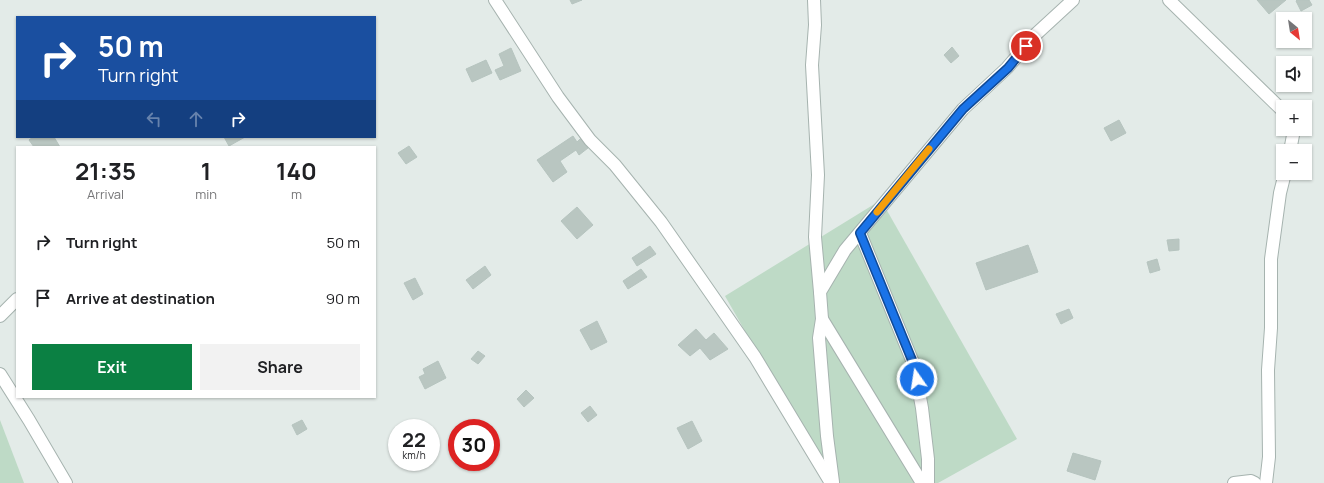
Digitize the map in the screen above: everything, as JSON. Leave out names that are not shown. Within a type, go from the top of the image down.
[{"type":"street","points":[[495,0],[558,97],[590,140],[615,165],[661,222],[703,281],[755,357],[832,483]]},
{"type":"street","points":[[814,0],[815,25],[812,65],[818,175],[815,236],[822,319],[819,338],[832,483]]},
{"type":"street","points":[[820,292],[845,250],[963,109],[1008,68],[1035,35],[1073,0]]},
{"type":"street","points":[[1169,0],[1276,104]]},
{"type":"street","points":[[1266,483],[1268,457],[1268,370],[1271,328],[1271,260],[1280,193],[1283,180]]},
{"type":"street","points":[[860,233],[914,365],[924,423],[928,459],[928,483]]},
{"type":"street","points":[[0,316],[16,300]]},
{"type":"street","points":[[822,319],[922,483]]},
{"type":"street","points":[[0,374],[66,483]]},
{"type":"street","points":[[1234,483],[1251,481],[1255,483]]},
{"type":"green space","points":[[881,200],[1017,439],[938,483],[832,483],[725,296]]},
{"type":"green space","points":[[0,420],[24,483],[0,483]]},
{"type":"building","points":[[570,0],[582,0],[572,4]]},
{"type":"building","points":[[1257,0],[1286,0],[1269,14]]},
{"type":"building","points":[[1309,0],[1312,5],[1301,11],[1296,1]]},
{"type":"building","points":[[952,47],[959,56],[951,63],[944,55]]},
{"type":"building","points":[[511,48],[521,71],[500,80],[495,70],[504,66],[499,54]]},
{"type":"building","points":[[486,60],[492,73],[472,82],[466,69]]},
{"type":"building","points":[[1119,120],[1126,133],[1111,141],[1104,128]]},
{"type":"building","points":[[573,136],[577,142],[581,138],[588,148],[579,155],[576,150],[560,161],[567,172],[553,182],[537,160]]},
{"type":"building","points":[[32,138],[55,138],[59,146],[33,146],[29,140]]},
{"type":"building","points":[[225,138],[243,138],[229,146]]},
{"type":"building","points":[[409,146],[417,157],[406,164],[398,153]]},
{"type":"building","points":[[577,207],[593,225],[577,239],[561,221]]},
{"type":"building","points":[[1179,239],[1179,250],[1169,251],[1167,240]]},
{"type":"building","points":[[1028,245],[1038,272],[986,290],[976,263]]},
{"type":"building","points":[[650,246],[656,254],[637,266],[632,258]]},
{"type":"building","points":[[1157,259],[1160,270],[1150,273],[1147,262]]},
{"type":"building","points":[[485,266],[491,275],[473,289],[466,280]]},
{"type":"building","points":[[641,269],[647,277],[628,289],[623,281]]},
{"type":"building","points":[[415,278],[423,294],[413,300],[404,283]]},
{"type":"building","points":[[1069,309],[1073,318],[1061,324],[1056,314]]},
{"type":"building","points":[[597,321],[607,342],[591,350],[580,330]]},
{"type":"building","points":[[696,329],[706,340],[714,333],[728,349],[710,360],[700,348],[690,356],[678,345]]},
{"type":"building","points":[[478,351],[485,356],[478,364],[471,359]]},
{"type":"building","points":[[438,361],[446,378],[425,389],[419,377],[425,374],[423,369]]},
{"type":"building","points":[[526,390],[534,398],[524,407],[517,399]]},
{"type":"building","points":[[590,406],[597,415],[588,422],[581,413]]},
{"type":"building","points":[[302,420],[307,429],[297,435],[292,425]]},
{"type":"building","points":[[692,421],[702,441],[688,449],[677,428]]},
{"type":"building","points":[[1073,453],[1101,461],[1095,480],[1067,471]]},
{"type":"slow traffic","points":[[877,212],[929,149]]},
{"type":"route","points":[[917,379],[914,365],[860,233],[963,109],[1008,68],[1026,46]]}]
